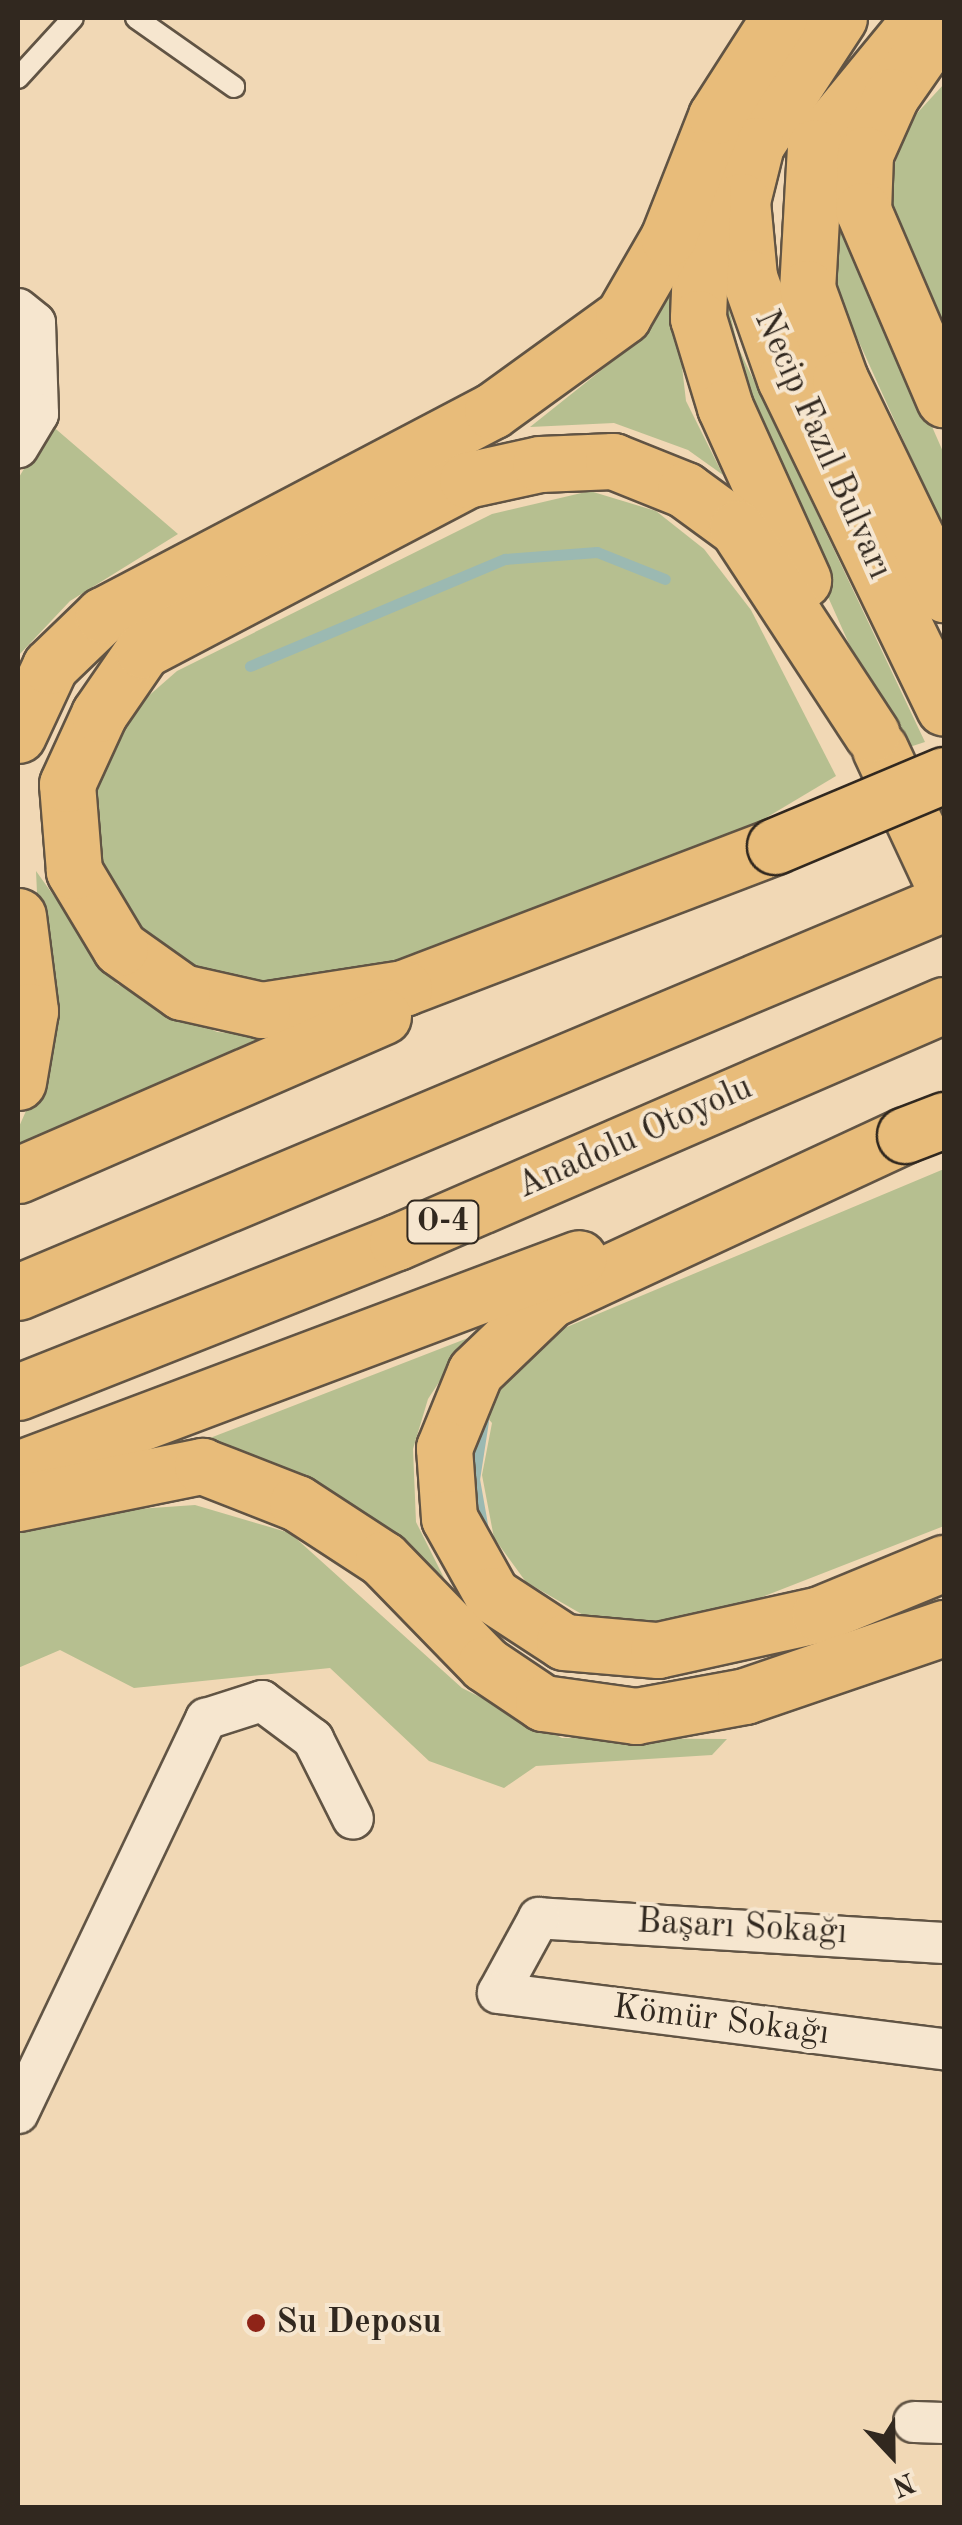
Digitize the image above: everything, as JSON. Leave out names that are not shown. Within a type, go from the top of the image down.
[{"type":"main road","points":[[780,18],[714,148],[694,250],[698,318],[725,407],[944,886]]},
{"type":"main road","points":[[18,735],[50,666],[103,614],[492,412],[623,316],[668,238],[716,116],[780,18]]},
{"type":"main road","name":"Necip Fazıl Bulvarı","points":[[838,18],[756,145],[742,202],[749,277],[786,379],[944,708]]},
{"type":"main road","name":"Necip Fazıl Bulvarı","points":[[921,18],[815,147],[806,288],[840,379],[944,594]]},
{"type":"main road","points":[[944,20],[891,96],[865,154],[863,210],[944,400]]},
{"type":"main road","points":[[776,846],[404,988],[262,1010],[182,992],[120,948],[74,871],[67,784],[99,714],[143,650],[468,480],[540,464],[612,461],[685,490],[737,528],[872,734]]},
{"type":"main road","points":[[18,1175],[944,775]]},
{"type":"main road","points":[[18,1292],[944,903]]},
{"type":"main road","points":[[18,916],[30,1010],[18,1082]]},
{"type":"main road","name":"Anadolu Otoyolu","points":[[18,1392],[397,1242],[944,1005]]},
{"type":"main road","points":[[18,1469],[925,1127]]},
{"type":"main road","points":[[925,1127],[551,1299],[475,1372],[444,1448],[449,1518],[492,1595],[564,1642],[658,1650],[772,1628],[944,1563]]},
{"type":"main road","points":[[18,1503],[202,1466],[297,1503],[383,1559],[485,1664],[543,1703],[636,1716],[745,1696],[944,1628]]},
{"type":"street","points":[[18,309],[34,323],[38,414],[18,446]]},
{"type":"street","points":[[18,2113],[206,1719],[262,1701],[313,1739],[353,1819]]},
{"type":"street","name":"Başarı Sokağı","points":[[498,1993],[539,1918],[944,1943]]},
{"type":"street","name":"Kömür Sokağı","points":[[498,1993],[944,2050]]},
{"type":"lane","points":[[18,78],[73,18]]},
{"type":"lane","points":[[136,18],[234,86]]},
{"type":"green space","points":[[944,84],[944,353],[885,194],[908,123]]},
{"type":"green space","points":[[841,219],[944,454],[944,530],[831,280]]},
{"type":"green space","points":[[723,283],[738,347],[925,742],[897,751],[722,360]]},
{"type":"green space","points":[[673,289],[686,401],[723,475],[688,450],[614,423],[530,427],[638,341]]},
{"type":"green space","points":[[50,424],[178,534],[70,601],[18,656],[18,479]]},
{"type":"green space","points":[[590,491],[656,511],[704,549],[751,610],[836,776],[764,819],[411,959],[280,986],[185,967],[127,919],[95,866],[98,784],[117,735],[145,699],[177,671],[492,514]]},
{"type":"green space","points":[[36,871],[117,984],[217,1032],[276,1037],[18,1151],[18,1129],[45,1068]]},
{"type":"green space","points":[[944,1169],[944,1526],[731,1609],[641,1623],[585,1616],[526,1582],[494,1538],[482,1475],[492,1423],[484,1414],[518,1365],[562,1329]]},
{"type":"green space","points":[[468,1338],[428,1399],[413,1449],[416,1522],[460,1610],[385,1530],[312,1479],[197,1443]]},
{"type":"green space","points":[[195,1505],[290,1533],[462,1688],[562,1738],[727,1739],[712,1755],[536,1766],[504,1788],[429,1761],[330,1668],[134,1688],[60,1650],[18,1668],[18,1531],[80,1513]]},
{"type":"waterway","points":[[250,666],[505,559],[597,552],[665,579]]},
{"type":"waterway","points":[[483,1421],[474,1479],[483,1530]]},
{"type":"place","name":"Su Deposu","points":[[256,2323]]}]
